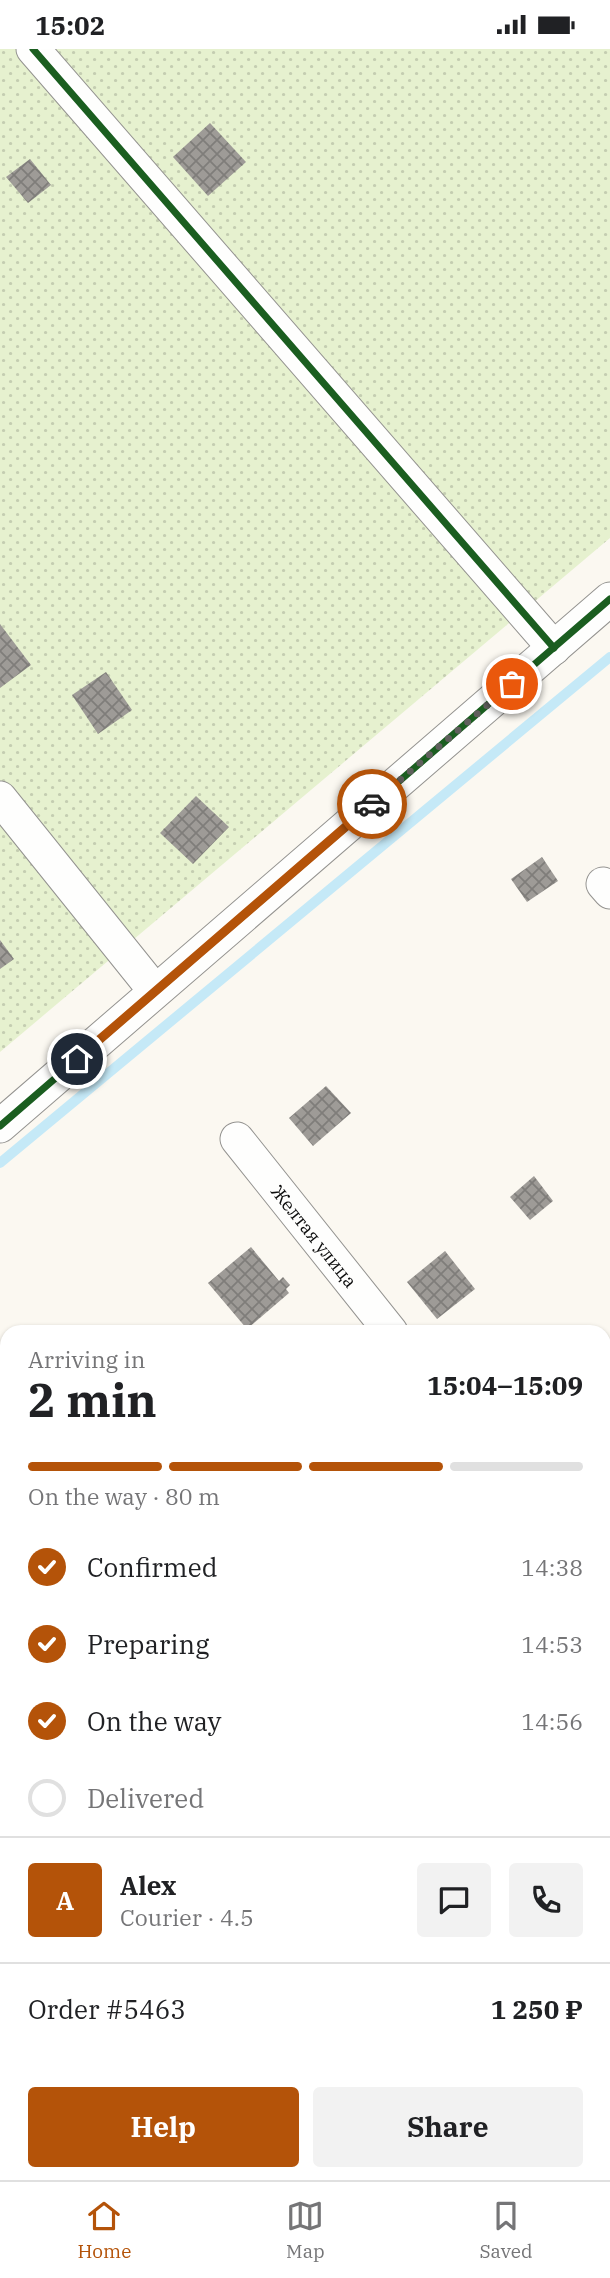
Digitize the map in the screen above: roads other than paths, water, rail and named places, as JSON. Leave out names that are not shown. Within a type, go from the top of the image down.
[{"type":"street","points":[[33,49],[554,648]]},
{"type":"street","points":[[0,1126],[610,599]]},
{"type":"street","points":[[0,798],[155,991]]},
{"type":"street","name":"Желтая улица","points":[[237,1139],[385,1325]]},
{"type":"waterway","points":[[0,1163],[610,657]]}]
